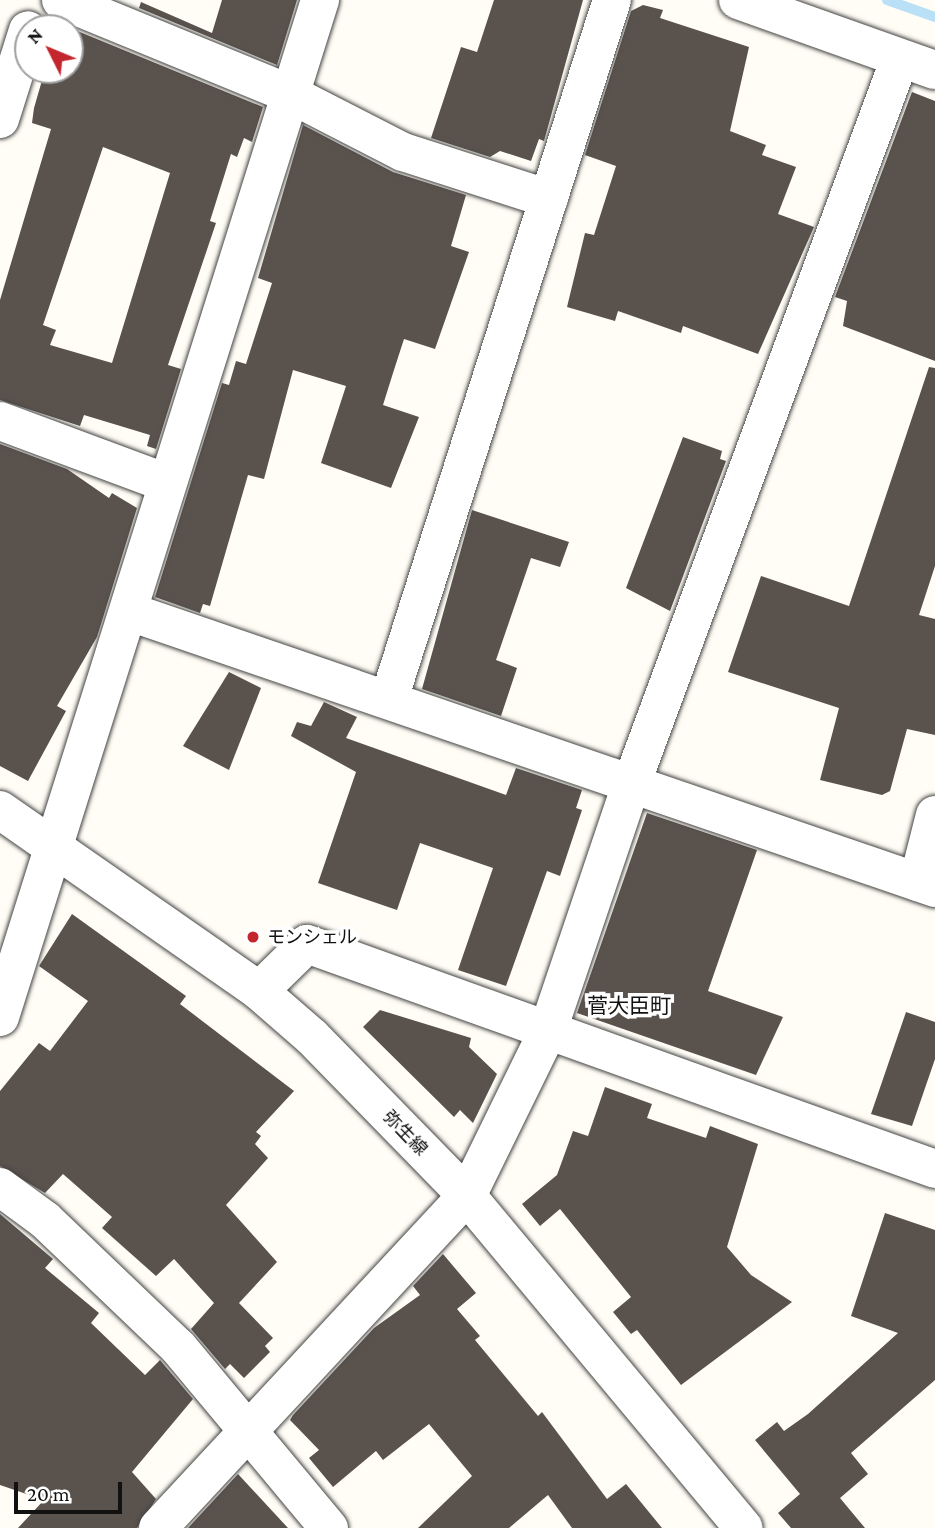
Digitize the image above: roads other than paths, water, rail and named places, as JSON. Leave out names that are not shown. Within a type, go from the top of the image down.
[{"type":"street","points":[[61,0],[290,94],[403,152],[549,199]]},
{"type":"street","points":[[0,1017],[130,612],[167,483],[320,0]]},
{"type":"street","points":[[389,699],[612,0]]},
{"type":"street","points":[[158,1528],[467,1196],[547,1033],[631,785],[918,64],[738,0]]},
{"type":"street","points":[[0,119],[14,74]]},
{"type":"street","points":[[0,421],[167,483]]},
{"type":"street","points":[[130,612],[926,885],[935,815]]},
{"type":"street","name":"弥生線","points":[[0,810],[55,843],[259,991],[467,1196],[744,1528]]},
{"type":"street","points":[[259,991],[307,944],[547,1033],[935,1169]]},
{"type":"street","points":[[0,1187],[45,1220],[178,1347],[329,1528]]},
{"type":"waterway","points":[[887,0],[935,17]]},
{"type":"place","name":"モンシェル","points":[[253,937]]},
{"type":"district","name":"菅大臣町","points":[[629,1006]]}]
